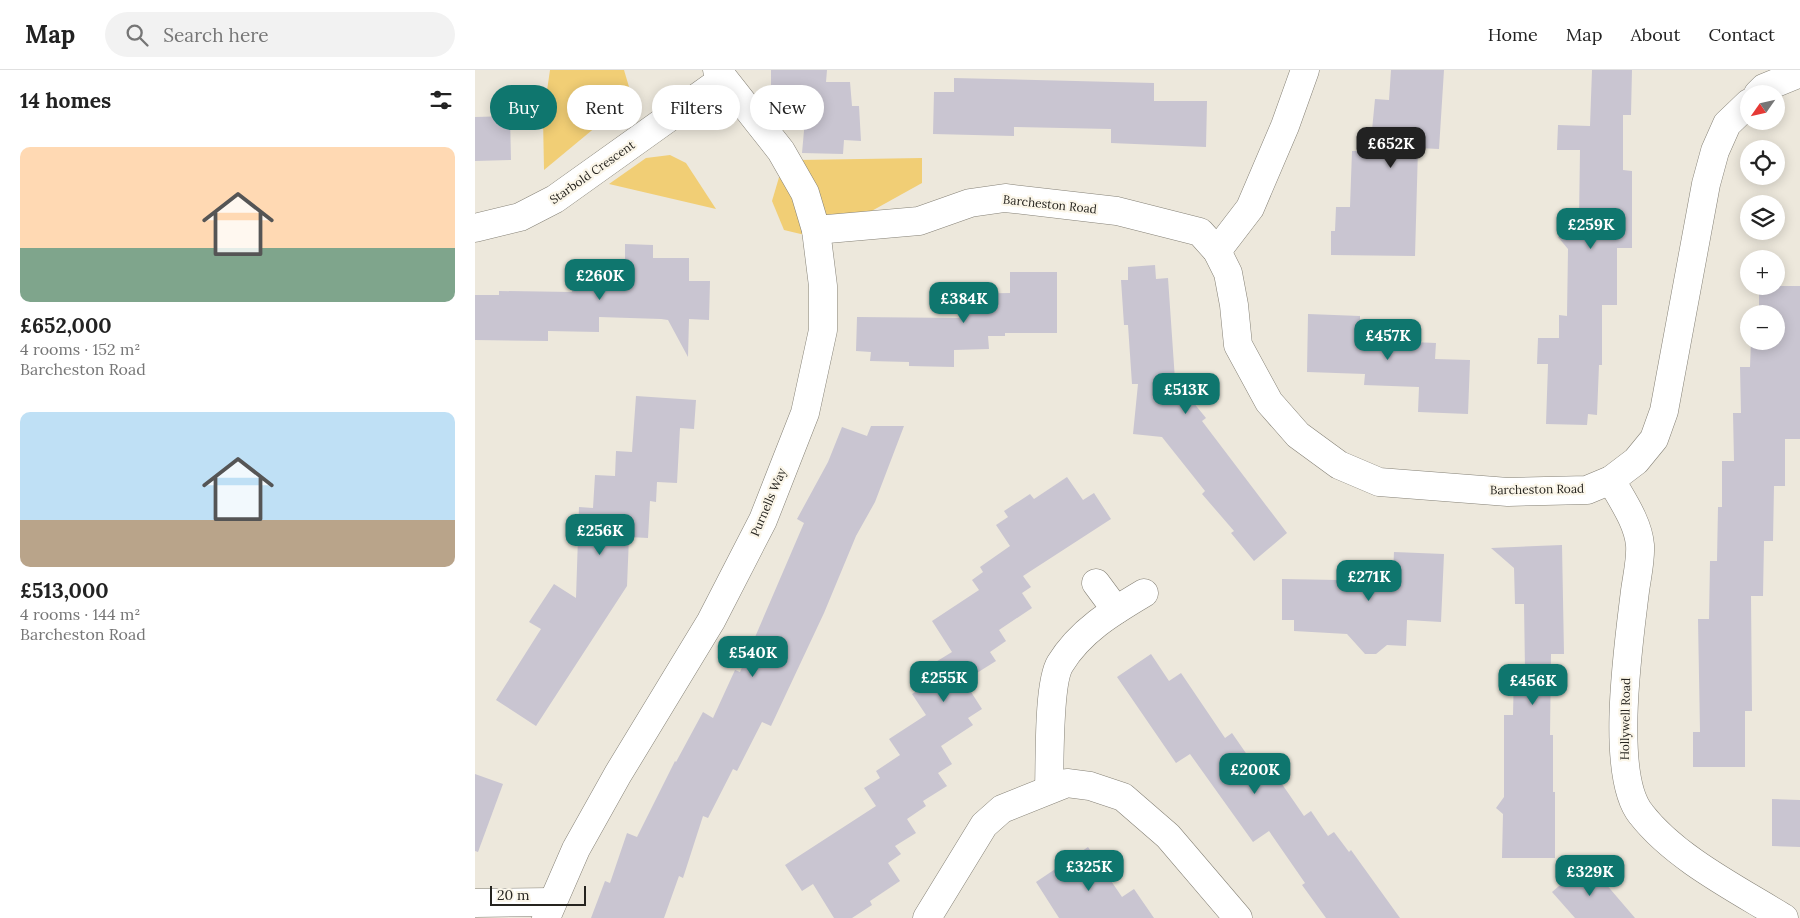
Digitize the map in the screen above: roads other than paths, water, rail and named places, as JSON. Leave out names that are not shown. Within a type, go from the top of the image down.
[{"type":"street","points":[[1217,251],[1250,208],[1285,126],[1305,70]]},
{"type":"street","name":"Barcheston Road","points":[[1767,85],[1800,73]]},
{"type":"street","name":"Starbold Crescent","points":[[475,228],[520,217],[555,199],[721,74]]},
{"type":"street","name":"Purnells Way","points":[[549,910],[576,850],[618,774],[711,621],[763,520],[805,413],[823,330],[823,286],[816,230],[805,193],[781,152],[721,74]]},
{"type":"street","name":"Barcheston Road","points":[[816,230],[919,221],[970,203],[1005,198],[1117,211],[1200,232],[1217,251],[1228,273],[1234,305],[1238,345],[1253,377],[1269,402],[1297,434],[1339,465],[1379,482],[1508,492],[1587,490],[1611,480],[1637,461],[1654,439],[1664,411],[1706,184],[1715,151],[1727,124],[1740,108]]},
{"type":"street","name":"Hollywell Road","points":[[1611,480],[1633,520],[1640,545],[1626,668],[1624,766],[1630,795],[1640,813],[1667,843],[1785,918]]},
{"type":"street","points":[[1096,584],[1116,610]]},
{"type":"street","points":[[1049,789],[1051,706],[1059,665],[1086,632],[1116,610],[1144,593]]},
{"type":"street","points":[[927,918],[984,825],[1002,810],[1067,783],[1090,786],[1123,797],[1168,836],[1238,918]]},
{"type":"street","points":[[475,903],[549,910]]}]
